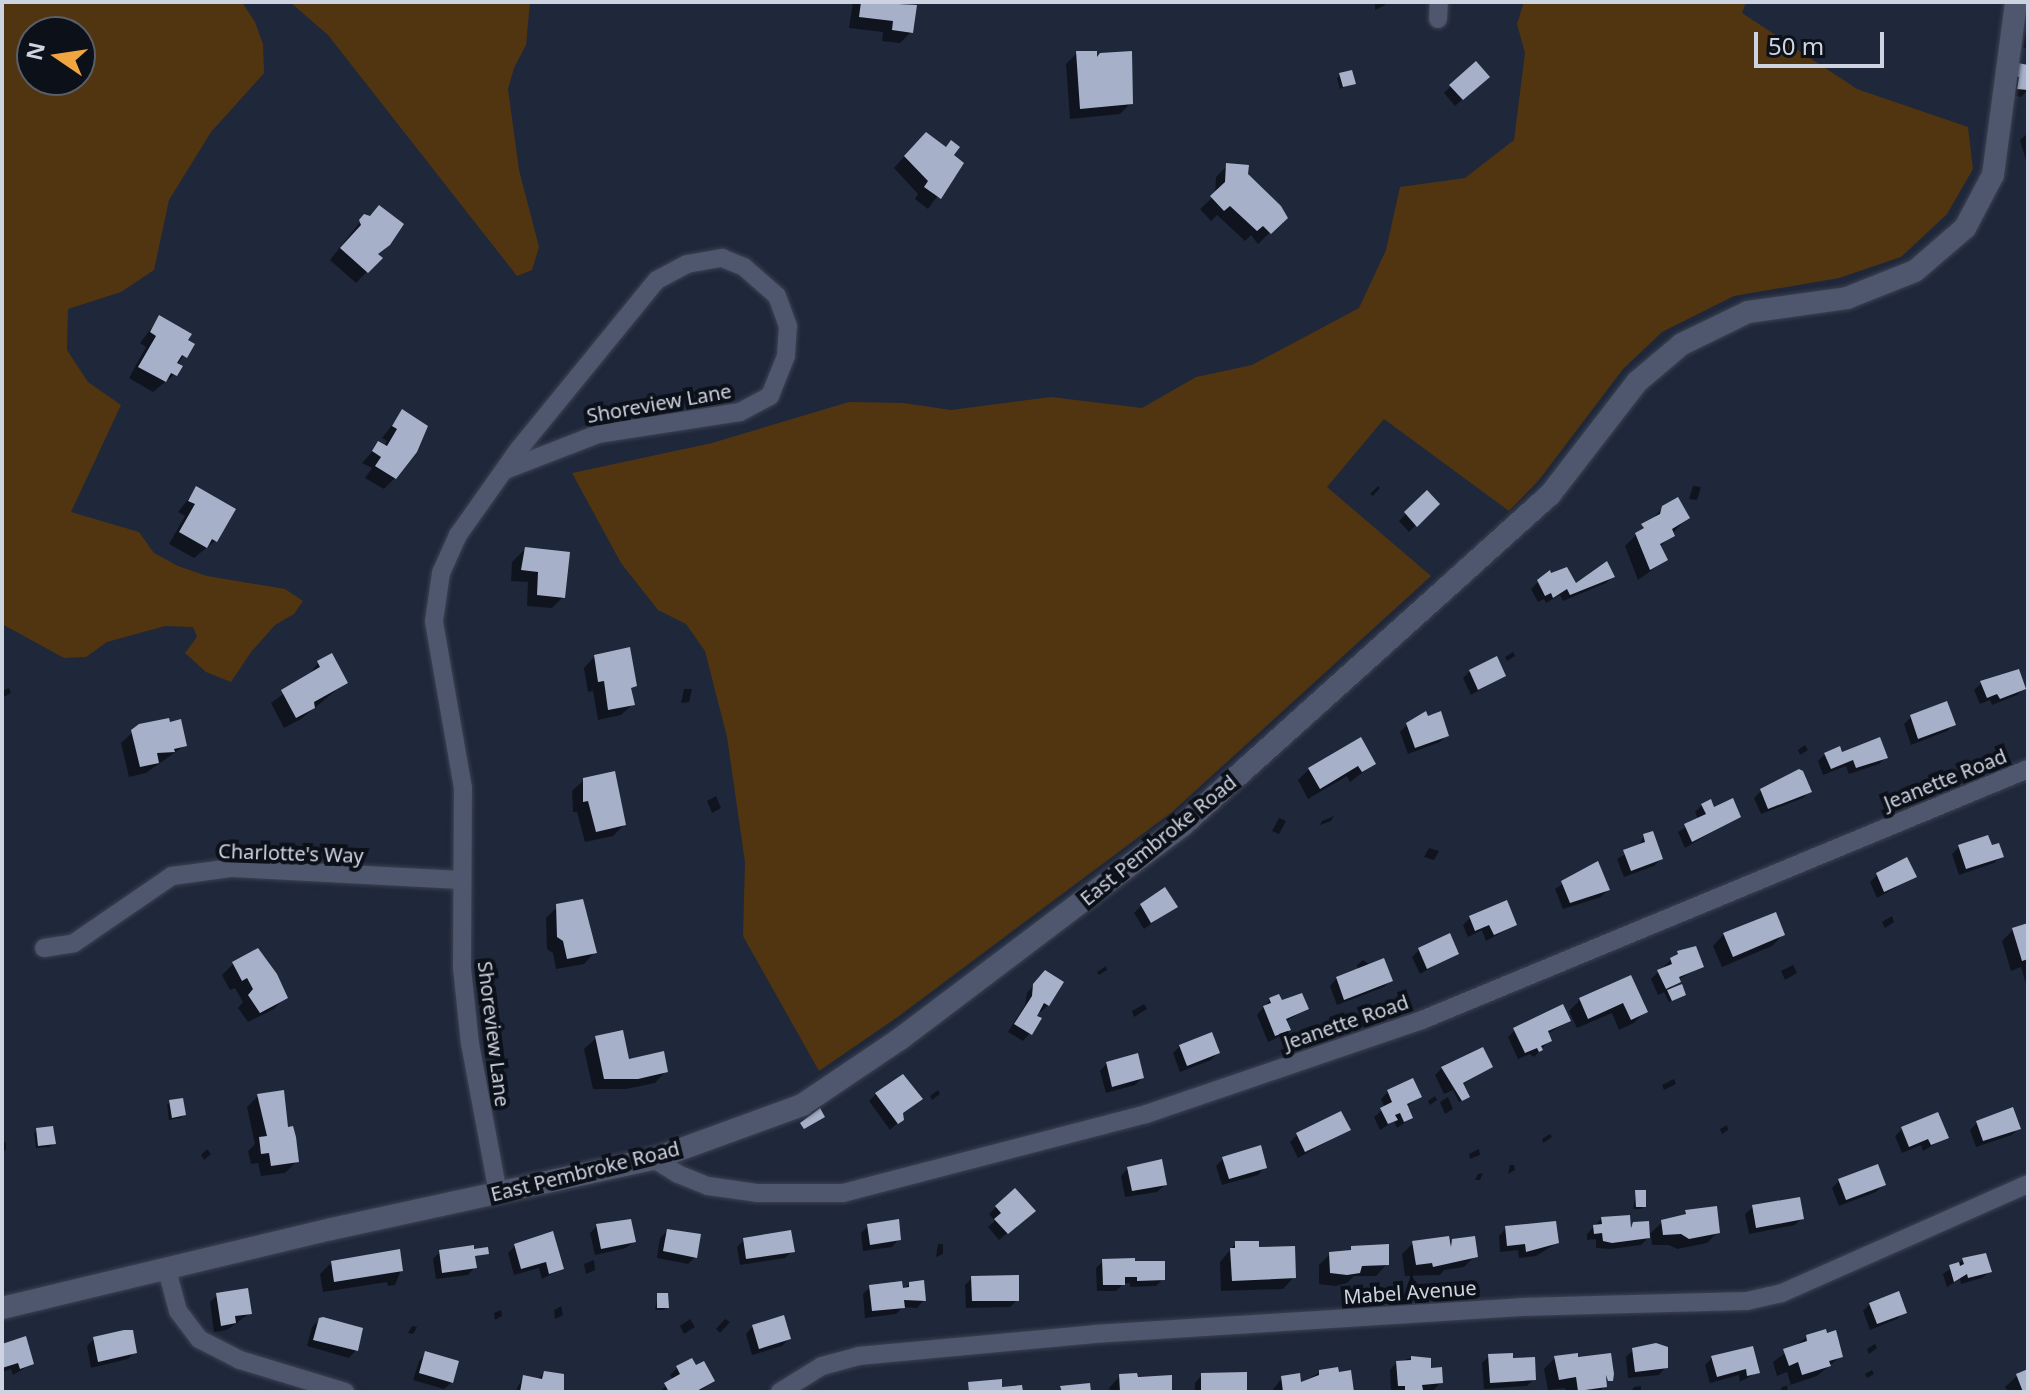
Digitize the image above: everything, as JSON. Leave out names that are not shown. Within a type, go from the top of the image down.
[{"type":"street","name":"East Pembroke Road","points":[[2,1308],[332,1229],[654,1159],[802,1105],[900,1039],[1183,825],[1549,496],[1637,382],[1682,344],[1748,312],[1847,298],[1915,271],[1965,228],[1993,175],[2016,2]]},
{"type":"street","name":"Shoreview Lane","points":[[498,1193],[470,1044],[462,968],[463,788],[434,607],[441,573],[458,535],[505,470],[657,280],[687,264],[722,258],[744,267],[777,296],[788,326],[786,356],[770,396],[740,412],[598,434],[505,470]]},
{"type":"street","name":"Jeanette Road","points":[[654,1159],[678,1174],[708,1186],[757,1193],[843,1193],[1146,1114],[1422,1020],[2028,769]]},
{"type":"street","name":"Charlotte's Way","points":[[44,948],[74,943],[172,876],[232,868],[461,880]]},
{"type":"street","name":"Mabel Avenue","points":[[780,1392],[822,1366],[859,1356],[1094,1334],[1521,1307],[1747,1301],[1782,1293],[2028,1184]]},
{"type":"street","points":[[167,1270],[178,1311],[199,1339],[240,1360],[345,1392]]},
{"type":"shaded area","points":[[2,2],[242,2],[255,22],[263,44],[264,73],[211,132],[169,200],[154,270],[121,292],[68,309],[67,350],[88,382],[121,405],[71,512],[139,532],[154,553],[178,566],[207,576],[285,589],[303,601],[294,614],[275,625],[251,652],[231,682],[206,672],[185,653],[197,637],[193,627],[165,626],[107,642],[86,657],[64,658],[2,624]]},
{"type":"shaded area","points":[[290,2],[530,2],[526,45],[508,89],[519,170],[539,247],[532,270],[517,276],[328,35]]},
{"type":"shaded area","points":[[1524,2],[1746,2],[1742,13],[1857,89],[1968,127],[1973,169],[1947,214],[1901,257],[1839,278],[1734,296],[1662,332],[1623,369],[1539,480],[1509,511],[1384,419],[1327,487],[1431,576],[1172,812],[899,1016],[819,1071],[743,936],[745,862],[727,737],[705,651],[686,624],[658,610],[621,563],[572,473],[712,443],[849,402],[903,403],[951,410],[1051,397],[1142,408],[1196,377],[1252,365],[1359,308],[1386,250],[1400,187],[1465,178],[1514,140],[1525,53],[1517,24]]},
{"type":"building","points":[[861,2],[917,5],[913,33],[892,30],[893,21],[859,17]]},
{"type":"building","points":[[1076,51],[1097,51],[1097,57],[1100,53],[1132,51],[1133,104],[1080,109]]},
{"type":"building","points":[[1476,61],[1490,77],[1463,100],[1449,85]]},
{"type":"building","points":[[2013,62],[2028,65],[2028,90],[2017,89],[2019,77],[2011,75]]},
{"type":"building","points":[[1352,70],[1356,84],[1343,87],[1339,73]]},
{"type":"building","points":[[926,132],[946,147],[951,140],[960,147],[954,155],[964,163],[941,199],[924,187],[928,181],[904,156]]},
{"type":"building","points":[[1226,163],[1249,165],[1248,174],[1281,206],[1288,218],[1271,234],[1263,226],[1257,231],[1230,206],[1224,211],[1210,196],[1225,182]]},
{"type":"building","points":[[379,205],[404,224],[390,245],[378,254],[383,258],[368,273],[340,248],[361,225],[359,220],[364,214],[370,216]]},
{"type":"building","points":[[159,315],[192,334],[188,340],[195,344],[187,358],[182,355],[177,363],[183,366],[177,376],[171,373],[166,382],[138,367],[156,336],[150,332]]},
{"type":"building","points":[[402,409],[428,426],[417,452],[396,479],[375,466],[381,457],[372,451],[378,441],[387,446],[397,429],[392,426]]},
{"type":"building","points":[[196,486],[236,509],[217,542],[212,539],[207,548],[179,532],[195,504],[188,501]]},
{"type":"building","points":[[1427,490],[1440,504],[1417,527],[1404,512]]},
{"type":"building","points":[[1678,497],[1690,518],[1672,529],[1675,536],[1660,544],[1668,560],[1650,570],[1635,533],[1644,528],[1641,524],[1660,514],[1662,506]]},
{"type":"building","points":[[525,547],[570,552],[565,598],[537,595],[538,572],[521,570]]},
{"type":"building","points":[[1607,561],[1615,577],[1570,595],[1567,589],[1553,598],[1551,593],[1545,596],[1537,580],[1550,570],[1551,573],[1567,567],[1576,583]]},
{"type":"building","points":[[630,647],[637,686],[631,688],[635,705],[608,710],[604,681],[598,682],[594,655]]},
{"type":"building","points":[[332,653],[348,683],[314,702],[315,708],[296,718],[281,690],[320,667],[317,661]]},
{"type":"building","points":[[1497,656],[1506,676],[1478,690],[1469,670]]},
{"type":"building","points":[[2019,669],[2026,689],[2000,699],[1997,694],[1987,698],[1980,681]]},
{"type":"building","points":[[1947,701],[1956,725],[1918,739],[1910,715]]},
{"type":"building","points":[[1426,711],[1428,716],[1441,711],[1449,736],[1415,748],[1406,723]]},
{"type":"building","points":[[169,718],[170,722],[181,719],[187,746],[174,749],[175,752],[157,753],[159,763],[140,767],[131,730],[139,724]]},
{"type":"building","points":[[1361,737],[1376,764],[1362,772],[1358,766],[1320,789],[1308,768]]},
{"type":"building","points":[[1880,737],[1888,758],[1856,768],[1853,760],[1831,769],[1824,753],[1840,746],[1842,752]]},
{"type":"building","points":[[1799,769],[1803,771],[1812,792],[1768,809],[1760,789]]},
{"type":"building","points":[[615,771],[626,825],[596,832],[588,801],[583,802],[583,778]]},
{"type":"building","points":[[1733,798],[1741,817],[1692,842],[1684,824],[1706,814],[1701,804],[1711,799],[1714,807]]},
{"type":"building","points":[[1653,831],[1663,859],[1631,871],[1623,850],[1645,842],[1643,834]]},
{"type":"building","points":[[1988,835],[1992,845],[1999,843],[2004,857],[1966,869],[1958,845]]},
{"type":"building","points":[[1907,857],[1917,877],[1884,892],[1876,873]]},
{"type":"building","points":[[1598,861],[1610,890],[1570,903],[1561,881]]},
{"type":"building","points":[[1165,887],[1178,907],[1151,923],[1140,904]]},
{"type":"building","points":[[583,899],[597,953],[567,959],[563,941],[557,937],[556,904]]},
{"type":"building","points":[[1507,900],[1517,925],[1494,935],[1489,925],[1475,931],[1469,916]]},
{"type":"building","points":[[1776,912],[1785,935],[1733,957],[1723,933]]},
{"type":"building","points":[[2028,923],[2028,959],[2022,961],[2012,928]]},
{"type":"building","points":[[1450,933],[1459,954],[1427,969],[1418,948]]},
{"type":"building","points":[[1696,946],[1704,967],[1679,977],[1681,982],[1666,989],[1657,970],[1672,964],[1670,958],[1678,954],[1677,951]]},
{"type":"building","points":[[258,948],[277,974],[288,998],[260,1013],[248,995],[253,989],[247,978],[242,981],[232,962]]},
{"type":"building","points":[[1384,958],[1393,981],[1344,1000],[1336,977]]},
{"type":"building","points":[[1045,970],[1064,982],[1049,1006],[1044,1003],[1037,1016],[1042,1018],[1032,1035],[1014,1024],[1032,996],[1033,984]]},
{"type":"building","points":[[1631,975],[1648,1012],[1631,1020],[1623,1003],[1588,1019],[1579,998]]},
{"type":"building","points":[[1682,984],[1686,995],[1672,1001],[1667,990]]},
{"type":"building","points":[[1302,993],[1309,1009],[1286,1019],[1291,1030],[1275,1036],[1263,1006],[1271,1003],[1269,998],[1279,994],[1282,1000]]},
{"type":"building","points":[[1563,1004],[1571,1021],[1548,1031],[1552,1041],[1541,1046],[1543,1050],[1539,1052],[1537,1048],[1525,1053],[1513,1028]]},
{"type":"building","points":[[623,1030],[629,1059],[664,1051],[668,1072],[638,1079],[604,1079],[595,1036]]},
{"type":"building","points":[[1212,1032],[1220,1053],[1187,1066],[1179,1045]]},
{"type":"building","points":[[1483,1047],[1493,1067],[1463,1083],[1470,1097],[1462,1101],[1441,1067]]},
{"type":"building","points":[[1138,1053],[1144,1078],[1112,1087],[1106,1062]]},
{"type":"building","points":[[903,1074],[923,1099],[903,1113],[904,1120],[898,1124],[875,1093]]},
{"type":"building","points":[[1413,1078],[1422,1097],[1407,1104],[1413,1118],[1404,1122],[1400,1113],[1395,1115],[1398,1120],[1388,1124],[1380,1108],[1392,1102],[1387,1090]]},
{"type":"building","points":[[284,1090],[288,1127],[293,1126],[299,1162],[271,1166],[269,1153],[261,1154],[259,1137],[267,1136],[257,1094]]},
{"type":"building","points":[[183,1098],[186,1115],[172,1118],[169,1100]]},
{"type":"building","points":[[2013,1107],[2021,1129],[1983,1141],[1976,1121]]},
{"type":"building","points":[[820,1108],[825,1117],[804,1129],[800,1123]]},
{"type":"building","points":[[1341,1111],[1351,1130],[1305,1152],[1296,1133]]},
{"type":"building","points":[[1938,1112],[1949,1138],[1931,1145],[1928,1139],[1909,1147],[1901,1127]]},
{"type":"building","points":[[53,1126],[56,1144],[38,1146],[36,1128]]},
{"type":"building","points":[[1261,1145],[1267,1168],[1229,1179],[1222,1157]]},
{"type":"building","points":[[1162,1159],[1167,1185],[1132,1191],[1127,1167]]},
{"type":"building","points":[[1878,1164],[1886,1185],[1846,1200],[1838,1179]]},
{"type":"building","points":[[1015,1188],[1036,1211],[1008,1234],[994,1219],[1001,1213],[995,1206]]},
{"type":"building","points":[[1635,1190],[1646,1190],[1646,1207],[1636,1207]]},
{"type":"building","points":[[1800,1197],[1804,1219],[1756,1228],[1752,1205]]},
{"type":"building","points":[[1717,1206],[1720,1233],[1689,1239],[1681,1234],[1663,1235],[1661,1220],[1686,1214],[1685,1210]]},
{"type":"building","points":[[1630,1215],[1631,1228],[1633,1222],[1649,1221],[1650,1238],[1612,1243],[1603,1241],[1602,1233],[1594,1234],[1593,1225],[1602,1224],[1601,1217]]},
{"type":"building","points":[[631,1219],[636,1242],[601,1249],[596,1224]]},
{"type":"building","points":[[899,1219],[901,1240],[870,1245],[867,1224]]},
{"type":"building","points":[[1556,1221],[1559,1243],[1526,1252],[1525,1244],[1507,1246],[1505,1226]]},
{"type":"building","points":[[667,1229],[701,1234],[697,1258],[663,1251]]},
{"type":"building","points":[[791,1230],[795,1252],[746,1259],[743,1238]]},
{"type":"building","points":[[553,1231],[564,1269],[549,1274],[546,1262],[521,1269],[514,1244]]},
{"type":"building","points":[[1449,1236],[1451,1247],[1452,1239],[1475,1236],[1478,1257],[1433,1267],[1432,1263],[1416,1265],[1412,1241]]},
{"type":"building","points":[[1235,1241],[1259,1241],[1259,1247],[1295,1246],[1296,1278],[1232,1281],[1230,1248],[1235,1248]]},
{"type":"building","points":[[1389,1244],[1389,1265],[1362,1266],[1360,1273],[1347,1275],[1330,1273],[1329,1252],[1351,1250],[1351,1246]]},
{"type":"building","points":[[474,1245],[474,1249],[488,1247],[489,1254],[475,1256],[477,1268],[442,1273],[439,1250]]},
{"type":"building","points":[[400,1249],[403,1271],[334,1282],[331,1261]]},
{"type":"building","points":[[1986,1253],[1992,1272],[1968,1278],[1967,1274],[1954,1282],[1949,1265],[1959,1262],[1960,1266],[1964,1264],[1962,1258]]},
{"type":"building","points":[[1135,1258],[1135,1261],[1165,1261],[1165,1280],[1137,1281],[1137,1277],[1125,1277],[1125,1285],[1103,1285],[1102,1259]]},
{"type":"building","points":[[1019,1275],[1019,1301],[972,1301],[971,1276]]},
{"type":"building","points":[[924,1280],[926,1301],[904,1300],[905,1308],[872,1311],[869,1285],[902,1281],[903,1288],[909,1287],[909,1282]]},
{"type":"building","points":[[248,1288],[252,1314],[235,1316],[236,1323],[221,1326],[216,1293]]},
{"type":"building","points":[[1899,1291],[1907,1313],[1877,1324],[1869,1303]]},
{"type":"building","points":[[657,1293],[668,1293],[669,1308],[657,1308]]},
{"type":"building","points":[[784,1315],[791,1339],[759,1349],[752,1325]]},
{"type":"building","points":[[319,1318],[363,1328],[358,1351],[313,1340]]},
{"type":"building","points":[[1826,1329],[1827,1333],[1836,1330],[1843,1357],[1829,1361],[1831,1366],[1802,1375],[1798,1362],[1789,1366],[1783,1349],[1807,1341],[1806,1335]]},
{"type":"building","points":[[133,1330],[137,1353],[98,1362],[93,1337]]},
{"type":"building","points":[[26,1336],[34,1364],[20,1369],[18,1363],[2,1368],[2,1344]]},
{"type":"building","points":[[1656,1343],[1668,1347],[1668,1368],[1635,1372],[1632,1348]]},
{"type":"building","points":[[1753,1346],[1760,1373],[1747,1376],[1746,1369],[1717,1377],[1711,1356]]},
{"type":"building","points":[[425,1351],[459,1361],[453,1383],[419,1373]]},
{"type":"building","points":[[1513,1353],[1513,1358],[1535,1357],[1536,1380],[1490,1383],[1488,1354]]},
{"type":"building","points":[[1578,1353],[1578,1357],[1611,1353],[1613,1381],[1608,1381],[1606,1375],[1607,1387],[1578,1391],[1576,1377],[1559,1380],[1554,1356]]},
{"type":"building","points":[[1411,1356],[1431,1358],[1431,1368],[1442,1367],[1443,1383],[1422,1385],[1423,1390],[1405,1392],[1405,1386],[1398,1386],[1396,1361],[1411,1360]]},
{"type":"building","points":[[692,1358],[696,1365],[704,1361],[715,1381],[695,1392],[669,1392],[664,1383],[680,1374],[676,1366]]},
{"type":"building","points":[[1338,1367],[1339,1372],[1351,1370],[1354,1392],[1283,1392],[1281,1376],[1300,1373],[1301,1382],[1319,1375],[1319,1370]]},
{"type":"building","points":[[2028,1369],[2028,1392],[2023,1392],[2016,1374]]},
{"type":"building","points":[[544,1371],[564,1374],[564,1392],[520,1392],[523,1375],[542,1379]]},
{"type":"building","points":[[1247,1372],[1247,1392],[1201,1392],[1201,1373]]},
{"type":"building","points":[[1137,1373],[1138,1377],[1172,1375],[1172,1392],[1120,1392],[1119,1374]]},
{"type":"building","points":[[1002,1379],[1002,1387],[1022,1385],[1023,1392],[969,1392],[968,1382]]},
{"type":"building","points":[[1090,1383],[1091,1392],[1062,1392],[1060,1386]]}]
